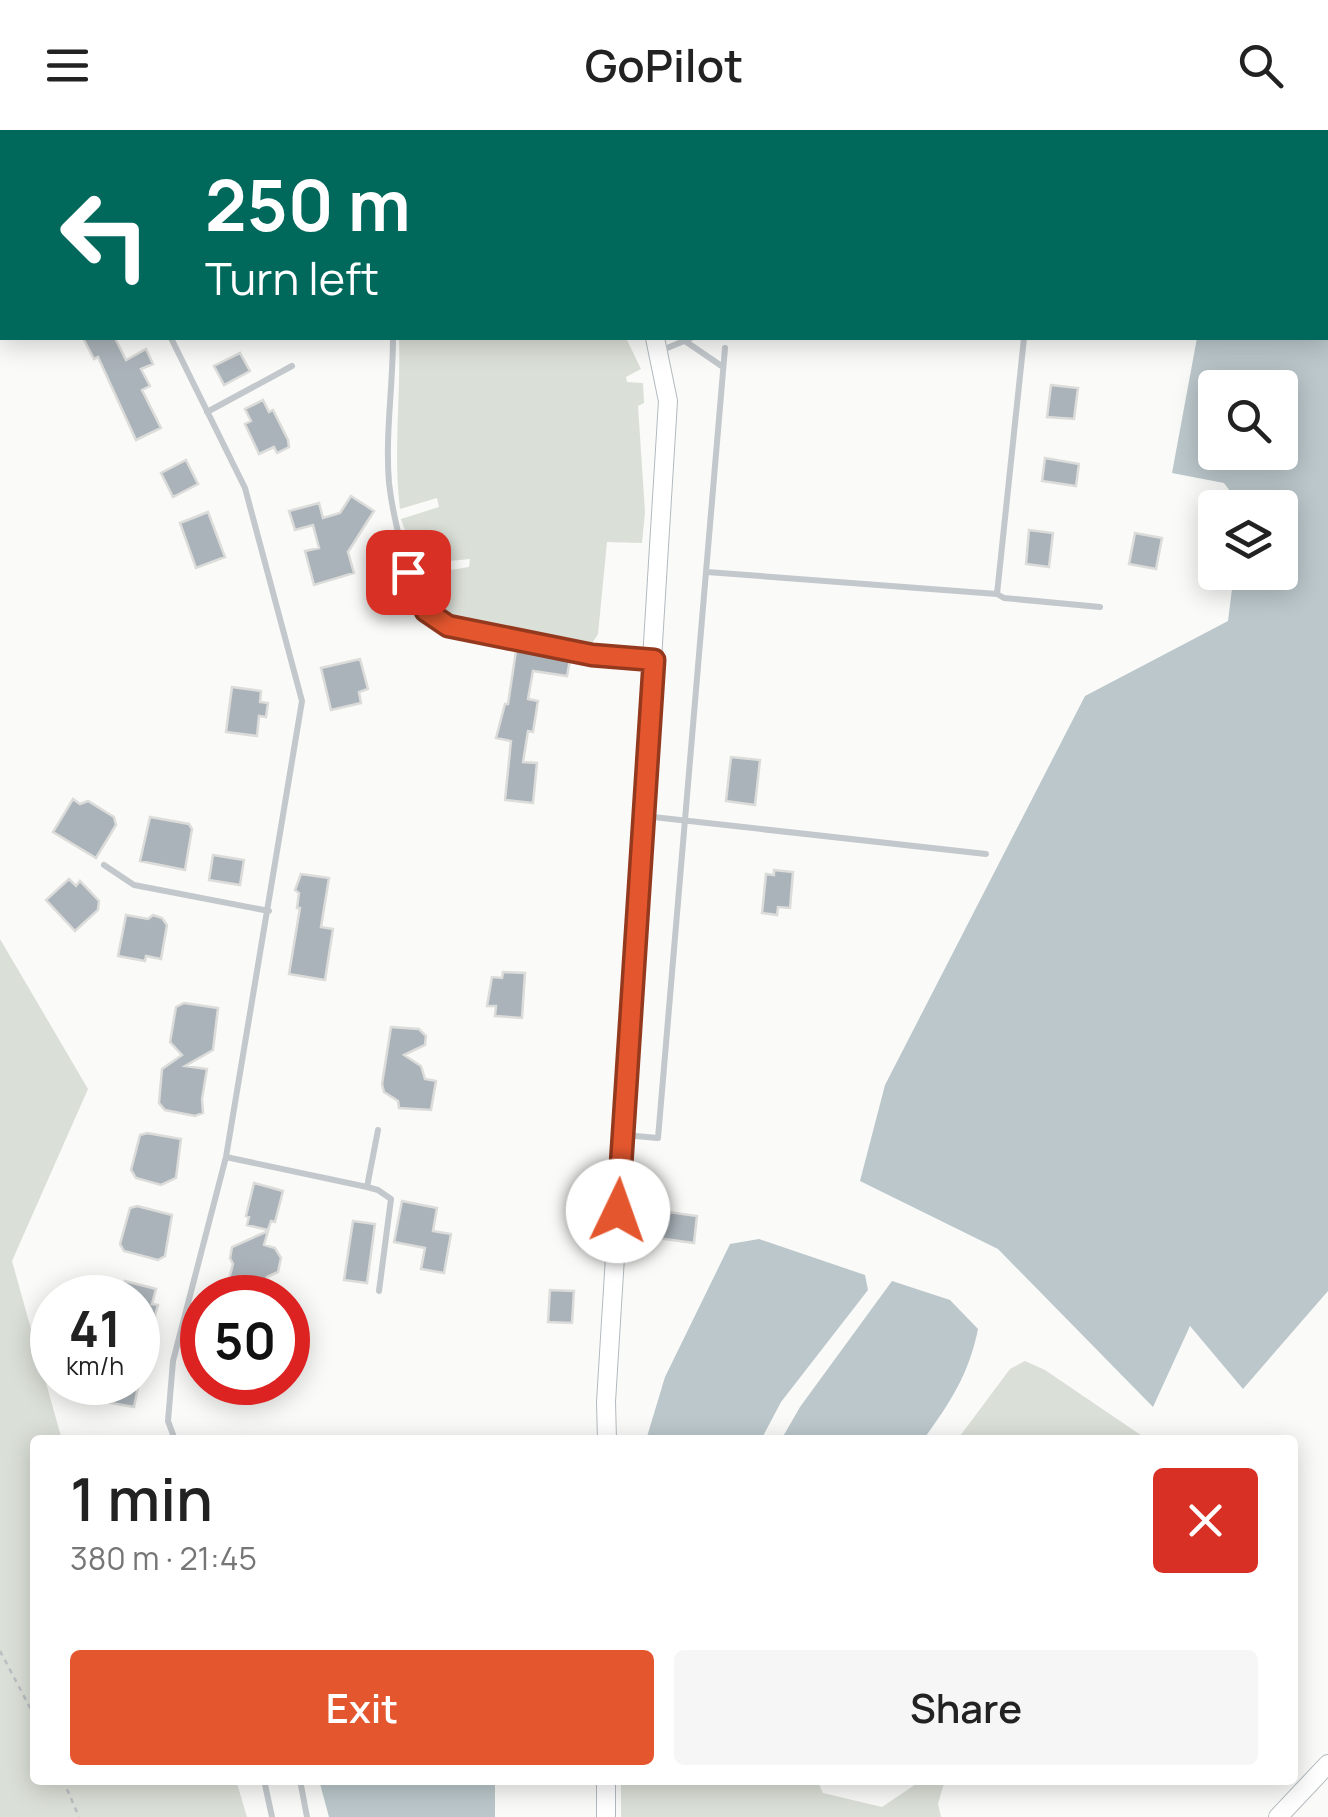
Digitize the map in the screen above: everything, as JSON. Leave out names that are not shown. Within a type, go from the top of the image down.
[{"type":"main road","points":[[607,1435],[668,401],[658,344]]},
{"type":"main road","points":[[1278,1817],[1328,1764]]},
{"type":"main road","points":[[606,1785],[606,1817]]},
{"type":"lane","points":[[172,340],[245,488],[302,700],[226,1157],[173,1361],[168,1421],[173,1435]]},
{"type":"lane","points":[[393,340],[389,483],[408,572],[426,611],[448,626],[592,655],[654,660]]},
{"type":"lane","points":[[689,340],[724,368]]},
{"type":"lane","points":[[997,594],[1024,340]]},
{"type":"lane","points":[[623,1135],[658,1138],[725,348]]},
{"type":"lane","points":[[208,412],[292,366]]},
{"type":"lane","points":[[706,572],[997,594],[1004,598],[1100,607]]},
{"type":"lane","points":[[644,816],[986,854]]},
{"type":"lane","points":[[104,866],[134,885],[268,911]]},
{"type":"lane","points":[[367,1187],[378,1130]]},
{"type":"lane","points":[[226,1157],[367,1187],[391,1198],[378,1291]]},
{"type":"lane","points":[[265,1785],[272,1817]]},
{"type":"lane","points":[[301,1785],[308,1817]]},
{"type":"path","points":[[0,1651],[30,1708]]},
{"type":"path","points":[[65,1785],[79,1817]]},
{"type":"shaded area","points":[[399,340],[627,340],[641,369],[626,377],[627,382],[643,383],[644,403],[638,406],[645,512],[642,543],[607,542],[598,634],[591,645],[453,620],[431,605],[419,583],[421,575],[469,567],[470,559],[417,564],[401,519],[439,507],[437,498],[400,509]]},
{"type":"shaded area","points":[[1197,340],[1328,340],[1328,1291],[1243,1389],[1190,1326],[1153,1407],[998,1249],[860,1181],[885,1085],[1085,696],[1228,621],[1232,590],[1298,590],[1298,490],[1229,490],[1224,483],[1172,473]]},
{"type":"shaded area","points":[[0,939],[88,1089],[12,1261],[30,1325],[30,1405],[52,1405],[61,1435],[30,1435],[30,1785],[237,1785],[247,1817],[0,1817]]},
{"type":"shaded area","points":[[759,1239],[865,1275],[868,1290],[781,1402],[764,1435],[648,1435],[665,1377],[730,1244]]},
{"type":"shaded area","points":[[892,1281],[950,1300],[978,1329],[964,1374],[927,1435],[784,1435]]},
{"type":"shaded area","points":[[1025,1361],[1045,1370],[1141,1435],[961,1435],[1010,1369]]},
{"type":"shaded area","points":[[320,1785],[495,1785],[495,1817],[329,1817]]},
{"type":"shaded area","points":[[621,1785],[819,1785],[823,1793],[882,1807],[915,1785],[943,1785],[938,1804],[941,1817],[621,1817]]},
{"type":"building","points":[[84,340],[116,340],[126,360],[146,349],[153,364],[141,369],[150,386],[142,390],[161,428],[136,440],[98,357],[94,359]]},
{"type":"building","points":[[240,353],[250,371],[224,385],[214,366]]},
{"type":"building","points":[[1051,385],[1078,388],[1074,419],[1047,417]]},
{"type":"building","points":[[263,400],[269,412],[273,410],[288,440],[289,447],[277,453],[274,447],[259,454],[245,424],[251,421],[245,409]]},
{"type":"building","points":[[1045,458],[1079,464],[1076,486],[1042,481]]},
{"type":"building","points":[[186,460],[198,484],[173,497],[161,473]]},
{"type":"building","points":[[351,496],[374,511],[348,552],[354,573],[314,585],[305,551],[319,548],[313,525],[295,530],[289,511],[319,503],[323,518],[340,513]]},
{"type":"building","points":[[208,512],[225,557],[196,568],[180,523]]},
{"type":"building","points":[[1029,530],[1053,533],[1049,567],[1026,564]]},
{"type":"building","points":[[1135,533],[1162,538],[1156,569],[1129,564]]},
{"type":"building","points":[[516,651],[570,660],[567,676],[533,671],[528,699],[538,701],[523,762],[537,763],[533,803],[505,800],[511,741],[496,738],[508,704]]},
{"type":"building","points":[[360,659],[368,689],[359,692],[361,703],[331,710],[321,668]]},
{"type":"building","points":[[232,687],[261,691],[260,702],[268,703],[266,717],[259,716],[257,736],[226,732]]},
{"type":"building","points":[[731,757],[760,760],[755,805],[726,801]]},
{"type":"building","points":[[73,799],[80,804],[88,801],[114,817],[116,825],[96,858],[53,832]]},
{"type":"building","points":[[150,817],[189,824],[192,829],[185,870],[140,861]]},
{"type":"building","points":[[213,855],[244,860],[240,885],[209,880]]},
{"type":"building","points":[[774,870],[793,872],[790,908],[778,907],[777,915],[762,913],[766,874],[774,875]]},
{"type":"building","points":[[301,874],[329,878],[321,927],[333,929],[325,980],[289,974],[300,908],[299,893],[295,890]]},
{"type":"building","points":[[69,879],[76,886],[80,881],[99,901],[98,910],[75,931],[46,900]]},
{"type":"building","points":[[126,915],[162,918],[167,925],[161,959],[146,956],[145,961],[118,956]]},
{"type":"building","points":[[503,972],[525,973],[522,1018],[495,1016],[496,1006],[487,1006],[492,977],[502,978]]},
{"type":"building","points":[[184,1003],[218,1008],[213,1050],[185,1066],[207,1069],[203,1113],[195,1116],[165,1110],[159,1103],[162,1069],[182,1055],[170,1042],[176,1007]]},
{"type":"building","points":[[391,1027],[419,1029],[426,1036],[425,1045],[404,1055],[421,1066],[425,1079],[436,1081],[431,1110],[399,1108],[398,1101],[384,1092]]},
{"type":"building","points":[[140,1135],[181,1139],[176,1178],[161,1185],[136,1178],[131,1170]]},
{"type":"building","points":[[254,1183],[283,1191],[275,1222],[271,1221],[268,1230],[247,1225]]},
{"type":"building","points":[[402,1201],[437,1208],[433,1231],[451,1234],[444,1273],[421,1269],[425,1248],[394,1242]]},
{"type":"building","points":[[137,1206],[172,1215],[165,1256],[158,1260],[124,1251],[120,1244],[130,1208]]},
{"type":"building","points":[[661,1211],[697,1216],[694,1243],[657,1238]]},
{"type":"building","points":[[353,1221],[375,1224],[367,1283],[344,1280]]},
{"type":"building","points":[[268,1231],[264,1245],[275,1248],[281,1258],[278,1272],[230,1275],[232,1247]]},
{"type":"building","points":[[550,1290],[574,1291],[572,1323],[548,1322]]},
{"type":"route","points":[[408,572],[426,611],[448,626],[592,655],[654,660],[618,1211]]}]
